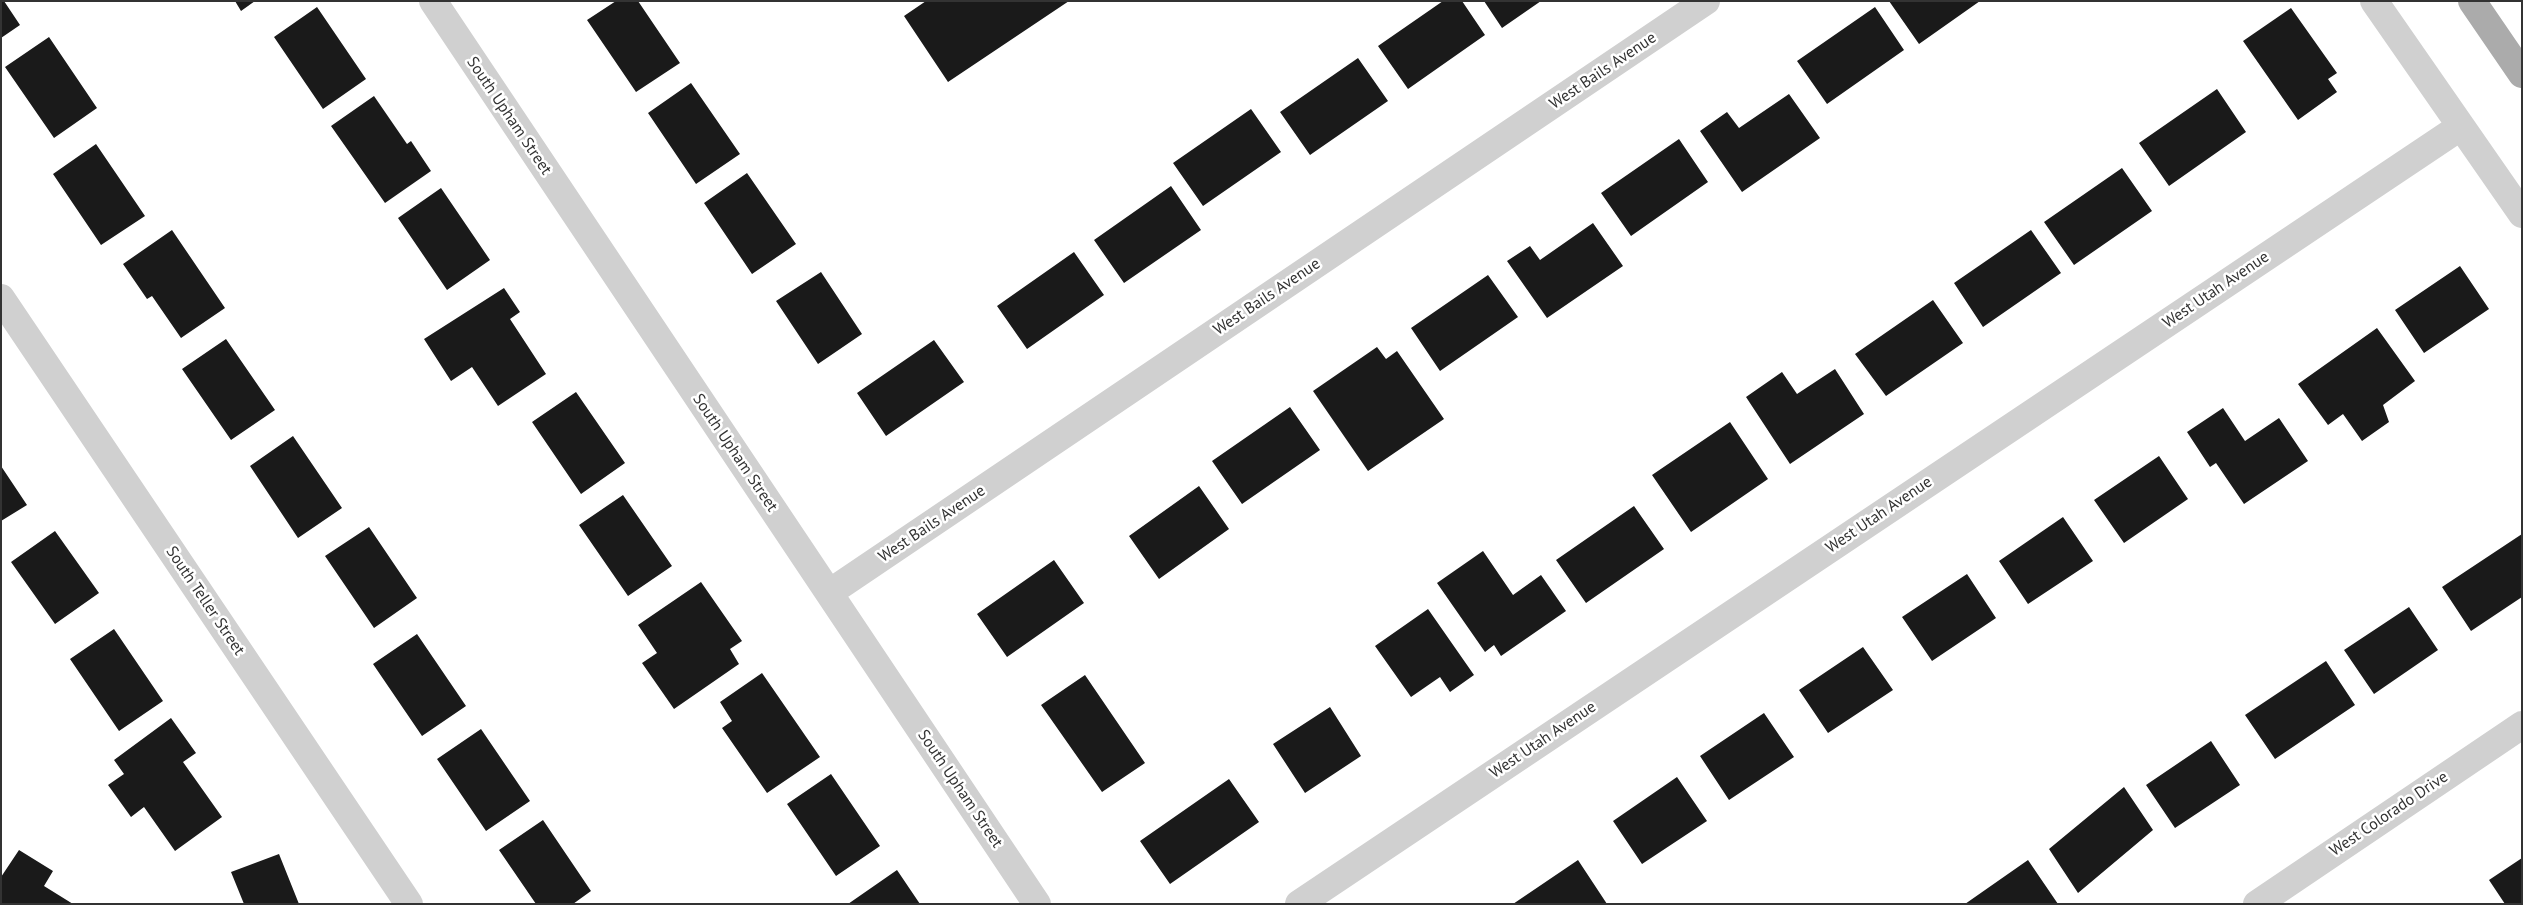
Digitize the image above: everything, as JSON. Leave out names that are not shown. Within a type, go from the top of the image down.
[{"type":"main road","points":[[2472,1],[2522,74]]},
{"type":"street","name":"South Upham Street","points":[[433,1],[1037,904]]},
{"type":"street","name":"West Bails Avenue","points":[[829,593],[1706,1]]},
{"type":"street","points":[[2374,1],[2522,214]]},
{"type":"street","name":"West Utah Avenue","points":[[1299,904],[2460,127]]},
{"type":"street","name":"South Teller Street","points":[[1,298],[409,904]]},
{"type":"street","name":"West Colorado Drive","points":[[2257,904],[2522,725]]},
{"type":"building","points":[[1,1],[4,1],[20,25],[1,38]]},
{"type":"building","points":[[235,1],[255,1],[241,11]]},
{"type":"building","points":[[616,1],[638,1],[680,63],[636,92],[587,20]]},
{"type":"building","points":[[926,1],[1069,1],[948,82],[904,16]]},
{"type":"building","points":[[1443,1],[1462,1],[1485,35],[1408,89],[1378,46]]},
{"type":"building","points":[[1484,1],[1541,1],[1502,28]]},
{"type":"building","points":[[1889,1],[1980,1],[1919,44]]},
{"type":"building","points":[[317,7],[366,79],[323,109],[274,37]]},
{"type":"building","points":[[1875,7],[1904,50],[1827,104],[1797,61]]},
{"type":"building","points":[[2291,8],[2337,73],[2328,79],[2337,92],[2298,120],[2243,41]]},
{"type":"building","points":[[49,37],[97,108],[54,138],[5,67]]},
{"type":"building","points":[[1358,58],[1388,101],[1310,155],[1280,112]]},
{"type":"building","points":[[691,83],[740,154],[696,184],[648,113]]},
{"type":"building","points":[[2217,89],[2246,132],[2169,186],[2139,143]]},
{"type":"building","points":[[1789,94],[1820,138],[1742,192],[1700,131],[1727,112],[1739,128]]},
{"type":"building","points":[[374,96],[407,144],[411,141],[431,171],[385,203],[331,126]]},
{"type":"building","points":[[1251,109],[1281,152],[1203,206],[1173,163]]},
{"type":"building","points":[[1679,139],[1708,182],[1631,236],[1601,193]]},
{"type":"building","points":[[96,144],[145,216],[101,245],[53,174]]},
{"type":"building","points":[[2122,168],[2152,211],[2074,265],[2044,222]]},
{"type":"building","points":[[747,173],[796,244],[752,274],[704,203]]},
{"type":"building","points":[[1171,186],[1201,230],[1124,283],[1094,240]]},
{"type":"building","points":[[441,188],[490,260],[447,290],[398,218]]},
{"type":"building","points":[[1593,223],[1623,266],[1547,318],[1507,261],[1530,246],[1540,260]]},
{"type":"building","points":[[172,230],[225,308],[181,338],[152,296],[147,299],[123,264]]},
{"type":"building","points":[[2031,230],[2061,273],[1983,327],[1954,283]]},
{"type":"building","points":[[1074,252],[1104,295],[1027,349],[997,306]]},
{"type":"building","points":[[2460,266],[2489,309],[2424,353],[2395,310]]},
{"type":"building","points":[[821,272],[862,334],[818,364],[776,301]]},
{"type":"building","points":[[1488,275],[1518,317],[1440,371],[1411,328]]},
{"type":"building","points":[[504,288],[520,312],[510,319],[546,374],[498,406],[472,367],[451,381],[424,339]]},
{"type":"building","points":[[1933,300],[1963,343],[1886,396],[1855,354]]},
{"type":"building","points":[[2377,328],[2415,381],[2383,405],[2389,422],[2362,441],[2343,414],[2328,425],[2298,384]]},
{"type":"building","points":[[226,339],[275,410],[231,440],[182,369]]},
{"type":"building","points":[[934,340],[964,382],[886,436],[857,393]]},
{"type":"building","points":[[1377,347],[1386,359],[1397,351],[1444,419],[1368,471],[1313,391]]},
{"type":"building","points":[[1835,369],[1864,414],[1790,464],[1746,397],[1782,372],[1797,394]]},
{"type":"building","points":[[576,392],[625,463],[581,494],[532,422]]},
{"type":"building","points":[[1290,407],[1320,450],[1242,504],[1212,461]]},
{"type":"building","points":[[2223,408],[2245,441],[2279,418],[2308,461],[2244,504],[2216,463],[2210,467],[2187,432]]},
{"type":"building","points":[[1730,422],[1768,479],[1691,532],[1652,475]]},
{"type":"building","points":[[293,436],[342,508],[298,538],[250,466]]},
{"type":"building","points":[[2159,456],[2188,499],[2124,543],[2094,500]]},
{"type":"building","points":[[1,466],[27,505],[1,521]]},
{"type":"building","points":[[1199,486],[1229,529],[1159,579],[1129,536]]},
{"type":"building","points":[[623,495],[672,566],[628,596],[579,525]]},
{"type":"building","points":[[1634,506],[1664,549],[1586,603],[1556,560]]},
{"type":"building","points":[[2063,517],[2093,561],[2028,604],[1999,561]]},
{"type":"building","points":[[369,527],[417,598],[374,628],[325,556]]},
{"type":"building","points":[[55,531],[99,593],[55,624],[11,562]]},
{"type":"building","points":[[2522,534],[2522,597],[2471,631],[2442,587]]},
{"type":"building","points":[[1483,551],[1513,595],[1541,575],[1566,611],[1501,656],[1494,645],[1485,652],[1437,583]]},
{"type":"building","points":[[1054,560],[1084,603],[1007,657],[977,614]]},
{"type":"building","points":[[1967,574],[1996,618],[1932,661],[1902,617]]},
{"type":"building","points":[[701,582],[742,641],[730,649],[739,664],[674,709],[642,663],[657,653],[638,625]]},
{"type":"building","points":[[2409,607],[2438,650],[2374,694],[2344,650]]},
{"type":"building","points":[[1428,609],[1474,675],[1450,692],[1440,677],[1411,697],[1375,646]]},
{"type":"building","points":[[114,629],[163,701],[119,731],[70,659]]},
{"type":"building","points":[[417,634],[466,706],[422,736],[373,664]]},
{"type":"building","points":[[1863,647],[1893,690],[1828,733],[1799,690]]},
{"type":"building","points":[[2326,661],[2355,705],[2275,759],[2245,715]]},
{"type":"building","points":[[762,673],[820,757],[767,793],[722,728],[732,721],[720,702]]},
{"type":"building","points":[[1085,675],[1145,763],[1102,792],[1041,705]]},
{"type":"building","points":[[1330,707],[1361,756],[1305,793],[1273,744]]},
{"type":"building","points":[[1764,713],[1794,757],[1729,800],[1700,756]]},
{"type":"building","points":[[171,718],[196,753],[183,762],[222,817],[175,851],[144,807],[131,817],[108,785],[124,774],[114,760]]},
{"type":"building","points":[[481,729],[530,801],[486,831],[437,759]]},
{"type":"building","points":[[2211,741],[2240,785],[2175,828],[2146,785]]},
{"type":"building","points":[[831,774],[880,846],[836,876],[787,804]]},
{"type":"building","points":[[1677,777],[1707,821],[1642,864],[1613,821]]},
{"type":"building","points":[[1229,779],[1259,822],[1170,884],[1140,841]]},
{"type":"building","points":[[2124,787],[2153,830],[2078,893],[2049,849]]},
{"type":"building","points":[[543,820],[591,891],[573,904],[536,904],[499,850]]},
{"type":"building","points":[[19,850],[53,871],[44,886],[73,904],[1,904],[1,877]]},
{"type":"building","points":[[279,854],[299,904],[244,904],[231,872]]},
{"type":"building","points":[[2522,858],[2522,904],[2505,904],[2489,880]]},
{"type":"building","points":[[1578,860],[1607,904],[1513,904]]},
{"type":"building","points":[[2028,860],[2058,904],[1965,904]]},
{"type":"building","points":[[897,870],[920,904],[848,904]]}]
